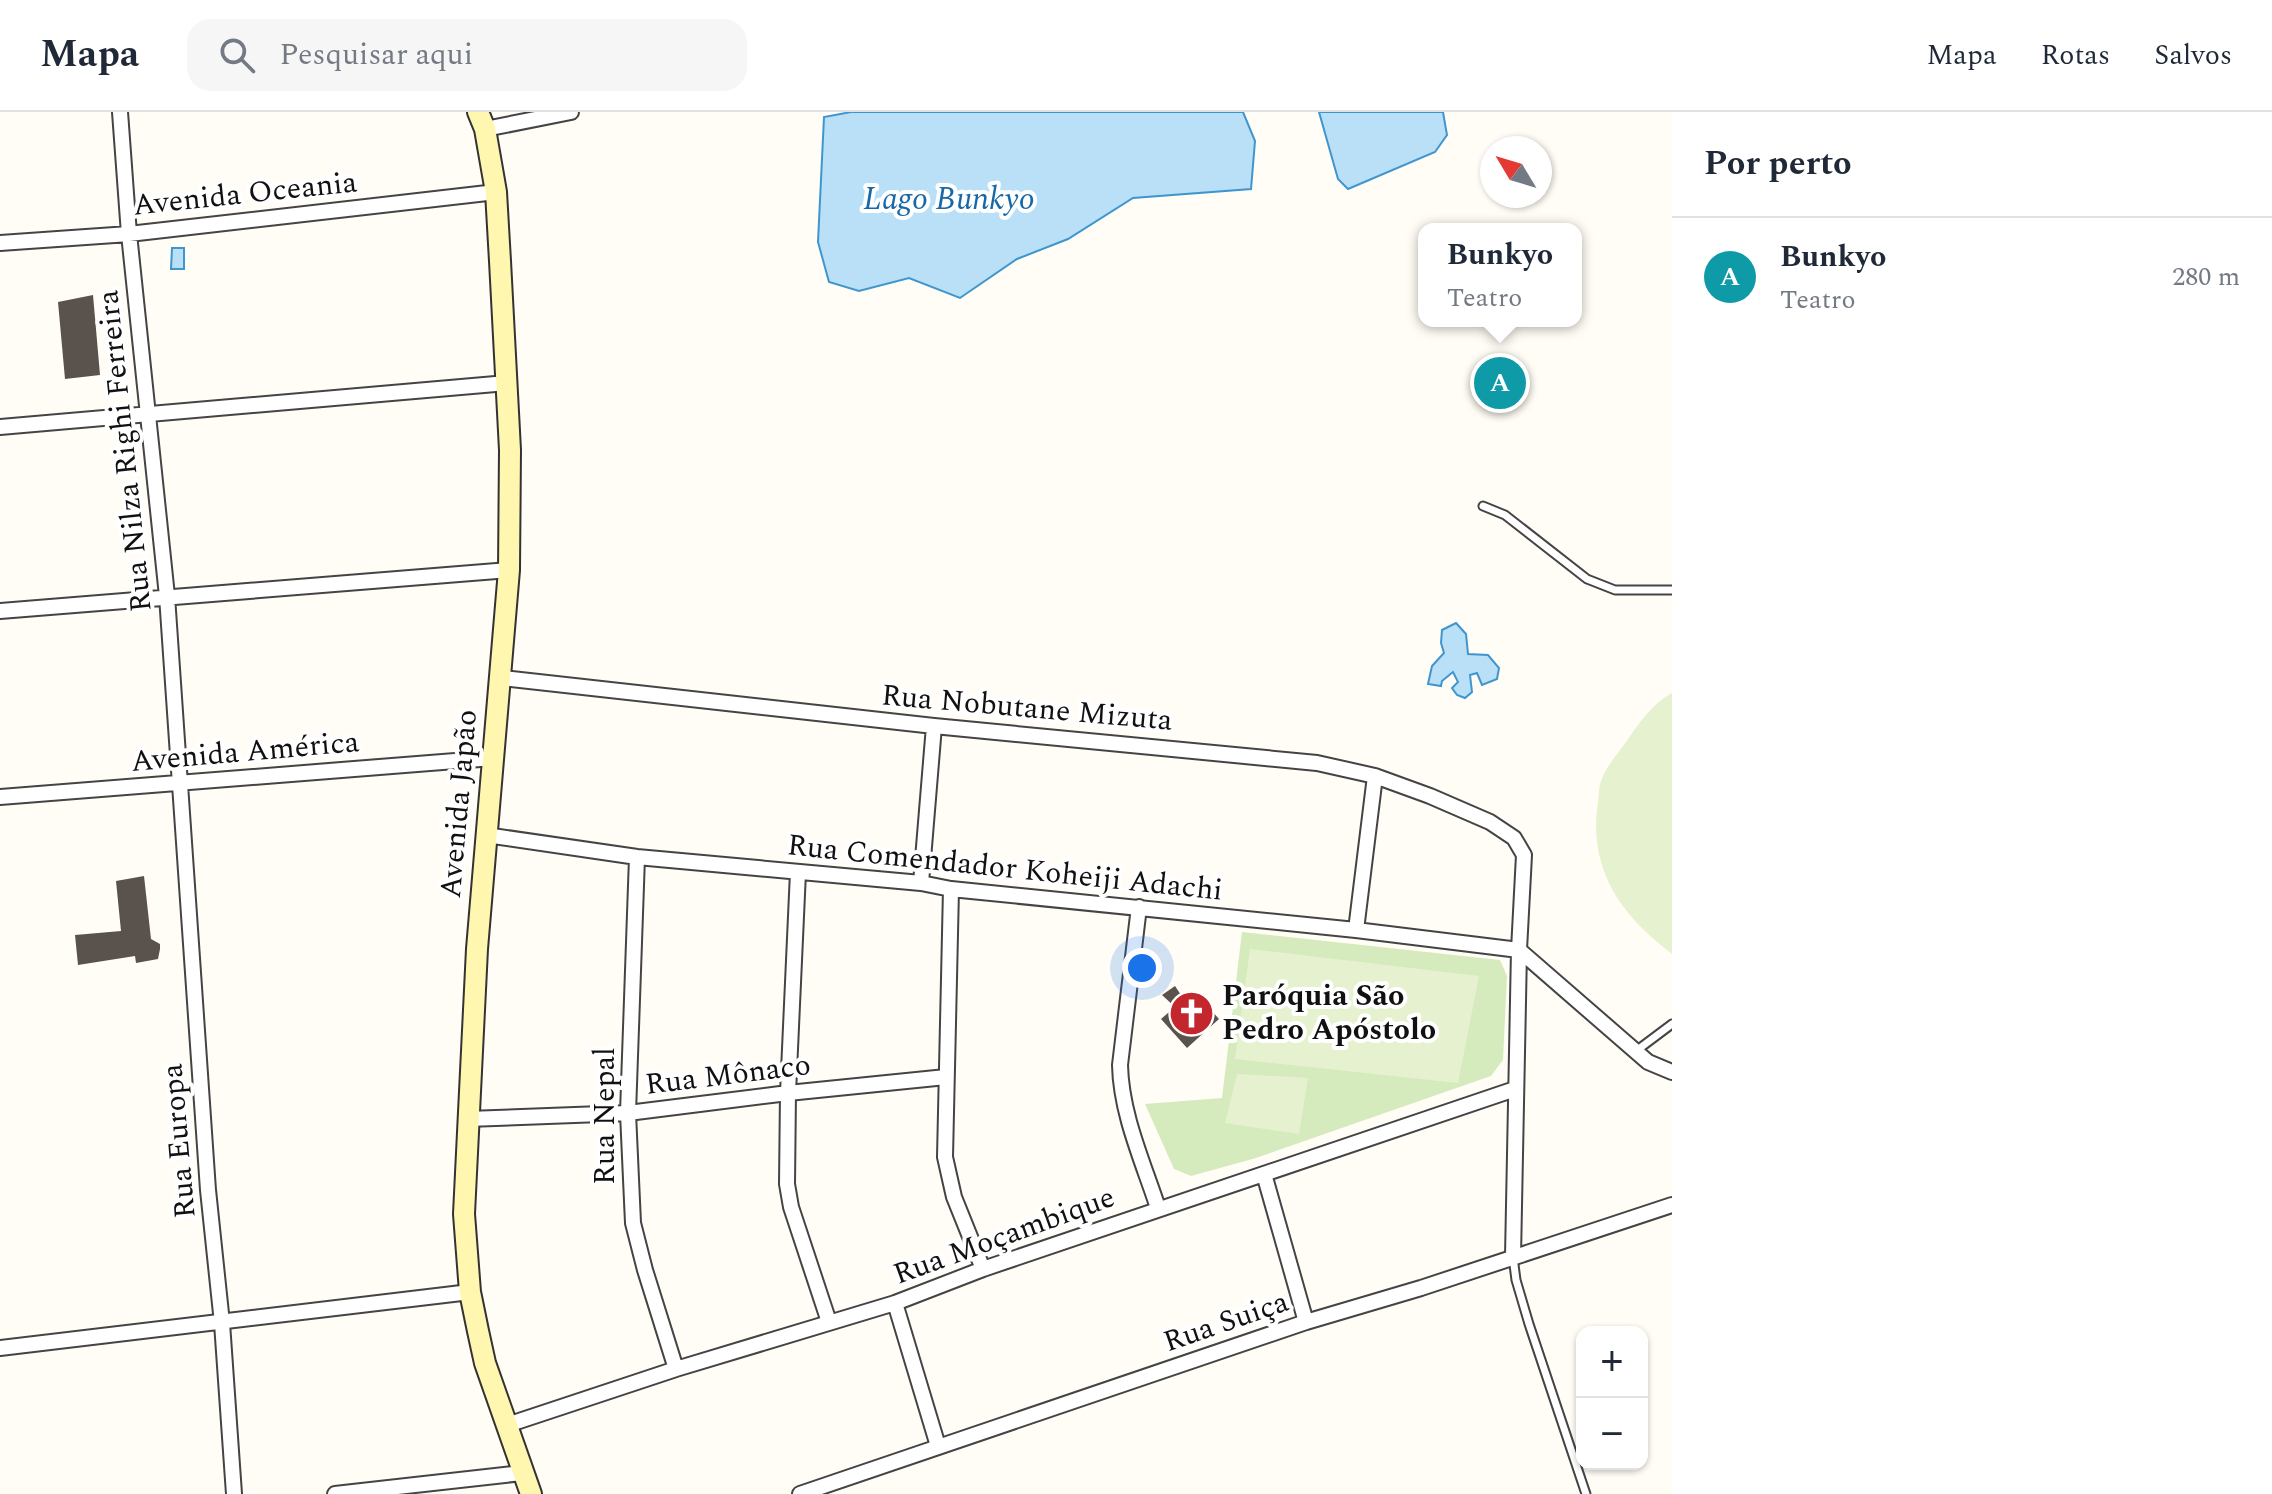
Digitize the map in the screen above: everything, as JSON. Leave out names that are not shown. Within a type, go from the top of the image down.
[{"type":"main road","name":"Avenida Japão","points":[[481,118],[496,192],[510,450],[509,570],[486,835],[467,1119],[464,1214],[470,1292],[485,1363],[531,1494]]},
{"type":"street","name":"Rua Nilza Righi Ferreira","points":[[120,112],[129,234],[167,596],[179,784]]},
{"type":"street","points":[[481,118],[571,112]]},
{"type":"street","name":"Avenida Oceania","points":[[0,243],[129,234],[496,192]]},
{"type":"street","points":[[0,427],[507,383]]},
{"type":"street","points":[[0,611],[509,570]]},
{"type":"street","name":"Rua Nobutane Mizuta","points":[[502,678],[1342,767],[1430,796],[1490,822],[1514,838],[1524,855],[1519,950]]},
{"type":"street","points":[[921,883],[934,726]]},
{"type":"street","name":"Avenida América","points":[[0,797],[493,758]]},
{"type":"street","points":[[1356,930],[1375,776]]},
{"type":"street","name":"Rua Europa","points":[[179,784],[208,1190],[222,1323],[234,1494]]},
{"type":"street","name":"Rua Comendador Koheiji Adachi","points":[[486,835],[637,857],[921,883],[951,889],[1356,930],[1519,950]]},
{"type":"street","name":"Rua Nepal","points":[[637,857],[628,1113],[633,1223],[676,1369]]},
{"type":"street","points":[[798,872],[787,1184],[791,1207],[829,1322]]},
{"type":"street","points":[[951,889],[945,1157],[948,1176],[983,1269]]},
{"type":"street","points":[[1139,907],[1120,1065],[1121,1085],[1124,1104],[1158,1208]]},
{"type":"street","points":[[1519,950],[1648,1062],[1672,1072]]},
{"type":"street","points":[[1513,1257],[1519,950]]},
{"type":"street","name":"Rua Mônaco","points":[[467,1119],[628,1113],[946,1077]]},
{"type":"street","name":"Rua Moçambique","points":[[507,1425],[676,1369],[895,1303],[1158,1208],[1515,1089]]},
{"type":"street","points":[[1264,1174],[1306,1322]]},
{"type":"street","name":"Rua Suiça","points":[[800,1494],[1306,1322],[1421,1288],[1672,1205]]},
{"type":"street","points":[[0,1348],[470,1292]]},
{"type":"street","points":[[895,1303],[938,1446]]},
{"type":"street","points":[[335,1494],[522,1473]]},
{"type":"lane","points":[[1483,506],[1505,515],[1587,579],[1615,590],[1672,590]]},
{"type":"lane","points":[[1636,1051],[1672,1024]]},
{"type":"lane","points":[[1513,1257],[1516,1280],[1529,1324],[1586,1494]]},
{"type":"green space","points":[[1672,693],[1672,954],[1639,925],[1614,892],[1599,853],[1596,832],[1599,789],[1604,773],[1646,714]]},
{"type":"green space","points":[[1242,932],[1500,960],[1507,976],[1503,1060],[1491,1076],[1256,1158],[1191,1176],[1174,1169],[1145,1104],[1222,1098]]},
{"type":"green space","points":[[1250,949],[1479,976],[1458,1083],[1235,1059]]},
{"type":"green space","points":[[1237,1074],[1308,1078],[1299,1134],[1225,1123]]},
{"type":"water","name":"Lago Bunkyo","points":[[851,112],[1243,112],[1255,141],[1251,189],[1133,198],[1068,239],[1017,259],[960,298],[909,278],[859,291],[829,282],[818,242],[824,117]]},
{"type":"water","points":[[1319,112],[1443,112],[1447,135],[1435,152],[1348,189],[1338,179]]},
{"type":"water","points":[[172,248],[184,248],[184,269],[171,269]]},
{"type":"water","points":[[1456,623],[1466,634],[1468,654],[1488,655],[1499,668],[1497,679],[1482,685],[1477,673],[1470,675],[1472,692],[1465,698],[1457,695],[1452,688],[1458,682],[1453,672],[1442,681],[1441,686],[1428,684],[1432,666],[1444,653],[1442,630]]},
{"type":"building","points":[[93,295],[100,375],[65,379],[58,302]]},
{"type":"building","points":[[144,876],[151,939],[160,944],[158,959],[136,963],[135,956],[78,965],[75,935],[121,931],[116,881]]},
{"type":"building","name":"Paróquia São Pedro Apóstolo","points":[[1175,986],[1183,998],[1195,992],[1219,1019],[1187,1048],[1161,1019],[1175,1007],[1162,995]]},
{"type":"place","name":"Bunkyo","points":[[1500,383]]},
{"type":"place","name":"Paróquia São Pedro Apóstolo","points":[[1191,1013]]}]
